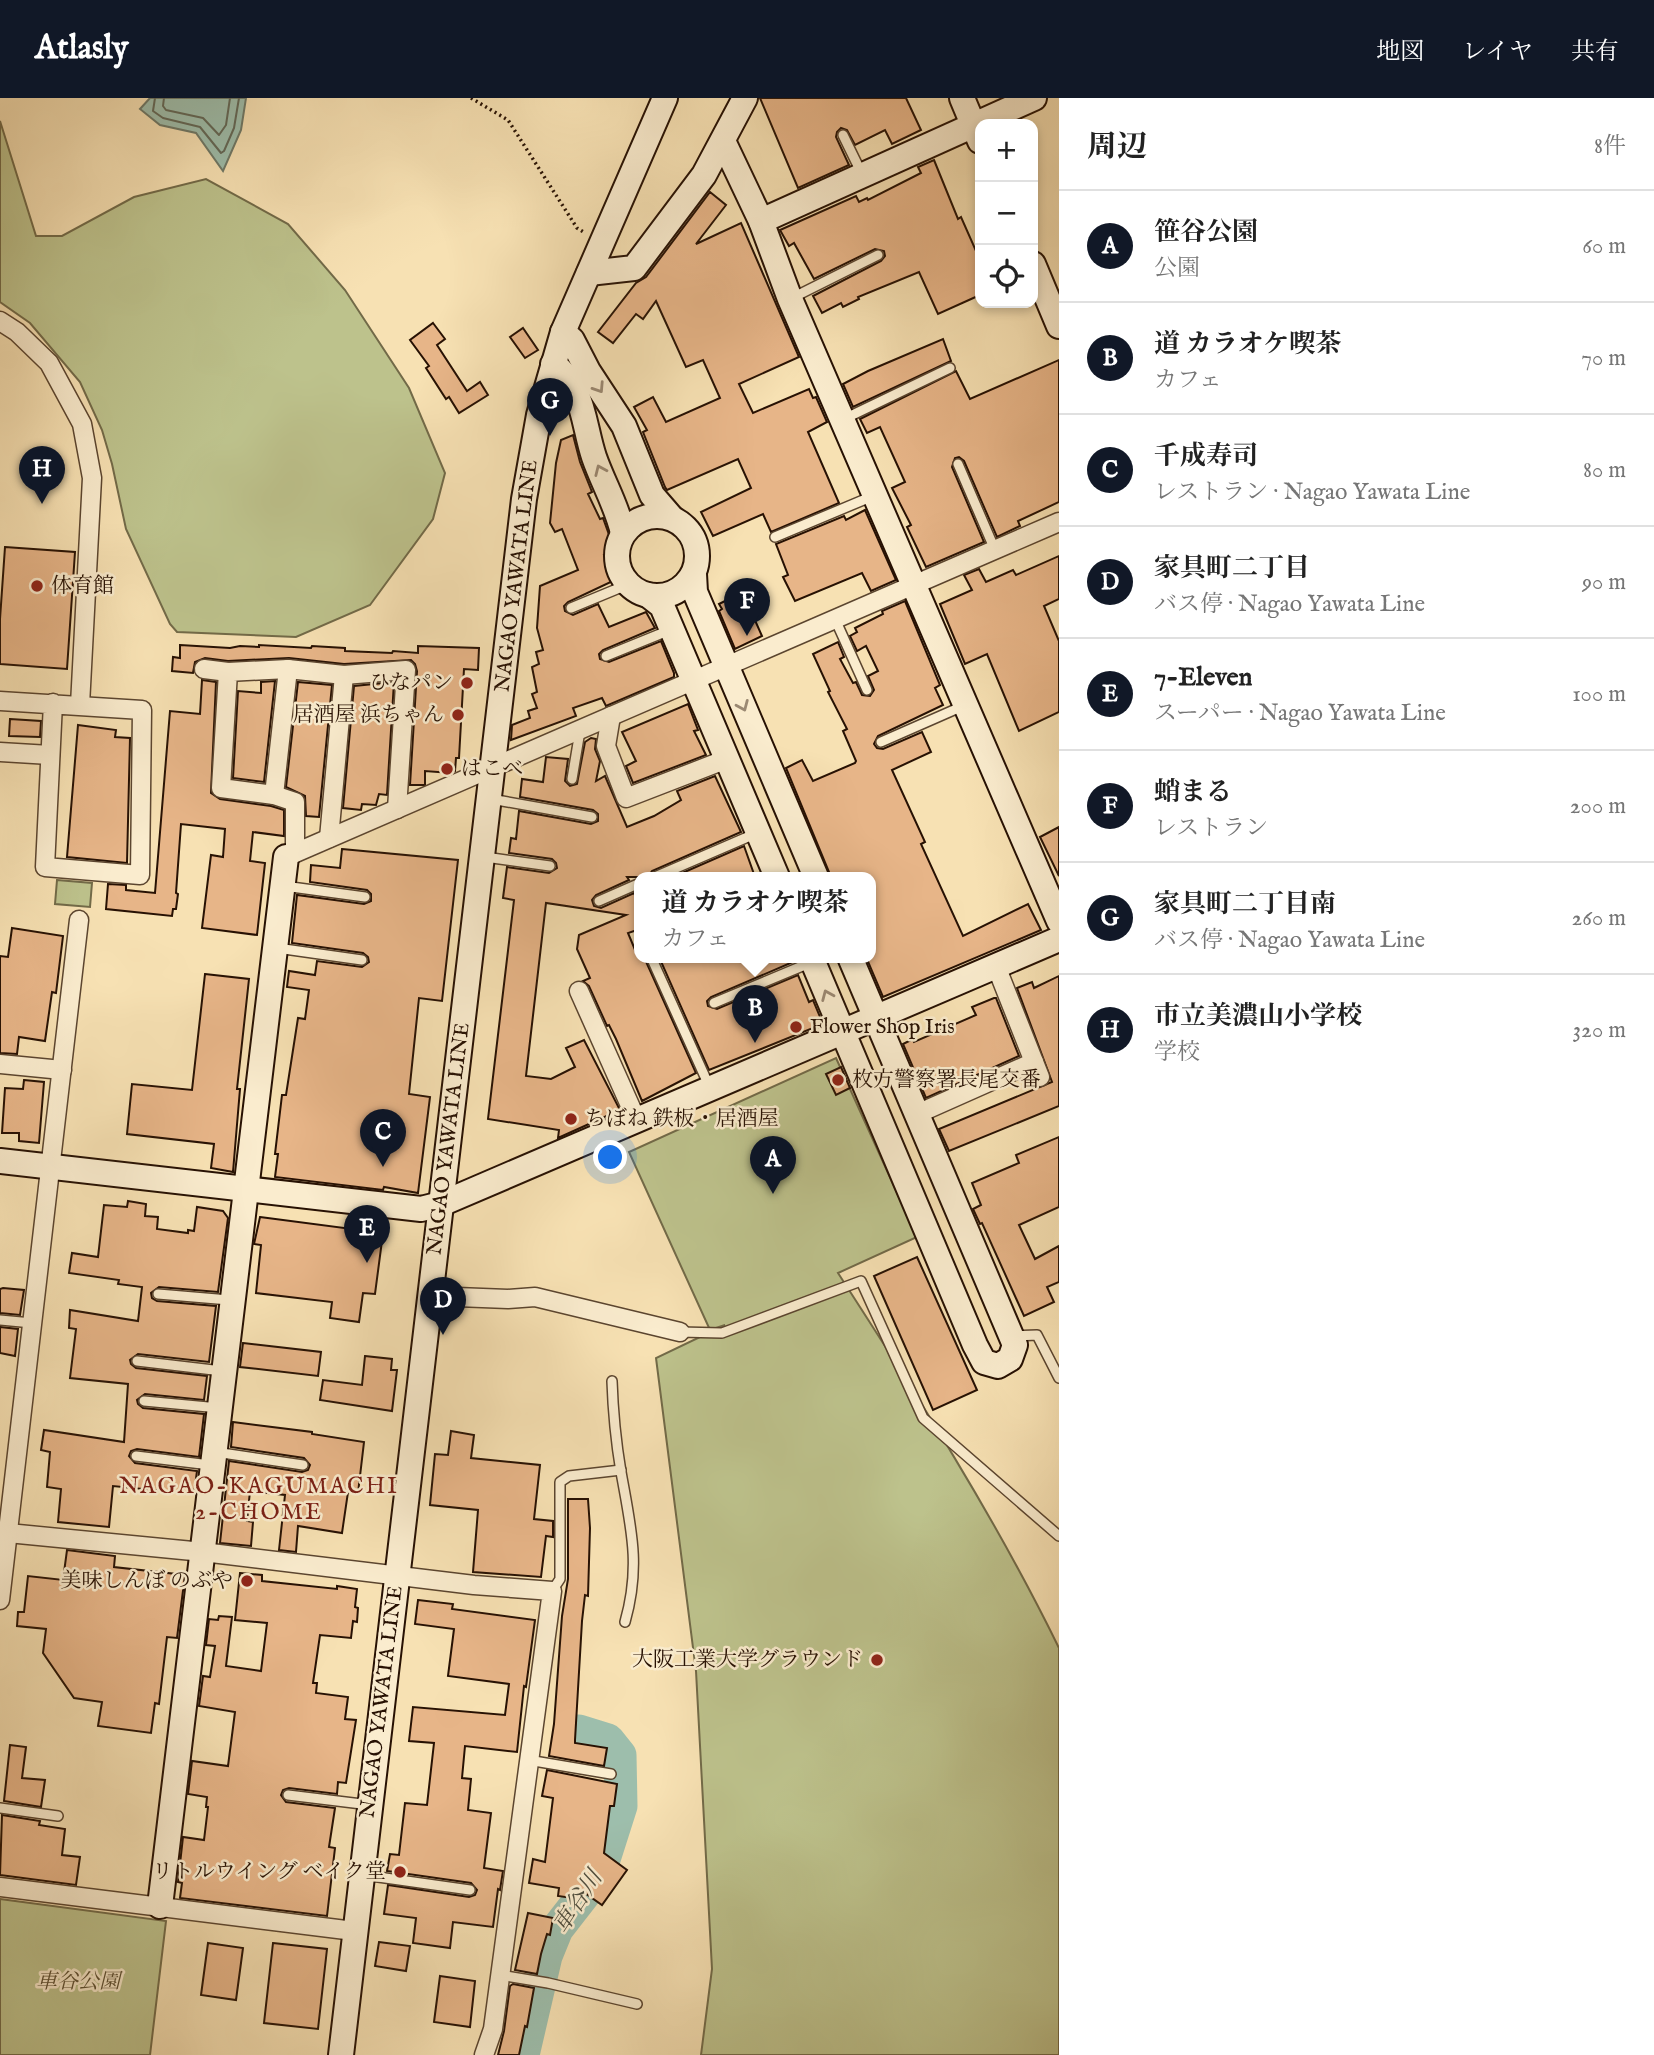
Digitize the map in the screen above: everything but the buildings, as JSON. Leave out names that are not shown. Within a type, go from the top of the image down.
[{"type":"street","name":"NAGAO YAWATA LINE","points":[[341,2055],[524,499],[539,415],[563,331],[665,98]]},
{"type":"street","points":[[589,273],[634,268],[705,176],[745,98]]},
{"type":"street","points":[[962,98],[975,128]]},
{"type":"street","points":[[1000,119],[1034,98]]},
{"type":"street","points":[[761,220],[863,176],[975,134]]},
{"type":"street","points":[[723,141],[761,220],[790,299],[1059,921]]},
{"type":"street","points":[[1038,276],[1059,326]]},
{"type":"street","points":[[0,321],[17,332],[49,363],[82,424],[92,478],[80,705]]},
{"type":"street","points":[[563,331],[572,340],[588,371],[624,426],[652,495],[671,517],[683,524],[692,534],[697,547],[698,561],[694,574],[686,585],[674,593],[662,596],[639,590]]},
{"type":"street","points":[[553,364],[565,373],[577,391],[594,457],[618,511],[623,533]]},
{"type":"street","points":[[671,517],[643,517],[623,533],[618,545],[620,571],[639,590],[662,606],[775,872]]},
{"type":"street","points":[[291,855],[1059,522]]},
{"type":"street","points":[[694,574],[695,592],[814,872]]},
{"type":"street","points":[[204,669],[228,672],[288,669],[344,675],[406,670],[397,809]]},
{"type":"street","points":[[274,795],[288,669]]},
{"type":"street","points":[[160,1906],[245,1189],[283,885],[291,855],[295,802],[274,795],[220,788],[228,672]]},
{"type":"street","points":[[329,838],[344,675]]},
{"type":"street","points":[[0,701],[53,703],[142,710],[140,874],[45,867],[53,703]]},
{"type":"street","points":[[611,716],[606,746],[626,798],[727,759]]},
{"type":"street","points":[[0,752],[50,755]]},
{"type":"street","points":[[742,794],[775,781]]},
{"type":"street","points":[[0,1600],[79,920]]},
{"type":"street","points":[[0,1161],[421,1209],[441,1204],[1059,939]]},
{"type":"street","points":[[813,963],[984,1362],[998,1366],[1010,1359],[1015,1345],[1012,1336],[853,963]]},
{"type":"street","points":[[892,1148],[921,1124],[1037,1070],[996,966]]},
{"type":"street","points":[[579,990],[637,1121]]},
{"type":"street","points":[[0,1064],[62,1070]]},
{"type":"street","points":[[941,1264],[975,1250]]},
{"type":"street","points":[[431,1296],[508,1299],[535,1297],[680,1332]]},
{"type":"street","points":[[8,1533],[203,1552],[474,1585],[552,1591],[493,2029],[484,2055]]},
{"type":"street","points":[[0,1887],[354,1931]]},
{"type":"lane","points":[[843,135],[863,176]]},
{"type":"lane","points":[[790,299],[878,255]]},
{"type":"lane","points":[[842,420],[950,368]]},
{"type":"lane","points":[[958,464],[995,550]]},
{"type":"lane","points":[[775,537],[875,495]]},
{"type":"lane","points":[[572,608],[639,590]]},
{"type":"lane","points":[[835,619],[867,690]]},
{"type":"lane","points":[[607,656],[672,629]]},
{"type":"lane","points":[[881,742],[965,704]]},
{"type":"lane","points":[[572,779],[580,729]]},
{"type":"lane","points":[[489,798],[592,817]]},
{"type":"lane","points":[[667,872],[758,833]]},
{"type":"lane","points":[[482,856],[550,866]]},
{"type":"lane","points":[[283,885],[365,897]]},
{"type":"lane","points":[[599,901],[634,885]]},
{"type":"lane","points":[[275,947],[362,960]]},
{"type":"lane","points":[[655,963],[710,1090]]},
{"type":"lane","points":[[714,1003],[805,963]]},
{"type":"lane","points":[[680,1332],[722,1333],[861,1281],[923,1418],[1059,1536]]},
{"type":"lane","points":[[158,1294],[233,1301]]},
{"type":"lane","points":[[0,1320],[32,1323]]},
{"type":"lane","points":[[1012,1336],[1037,1335],[1059,1378]]},
{"type":"lane","points":[[137,1361],[224,1371]]},
{"type":"lane","points":[[612,1381],[615,1427],[634,1540],[634,1587],[625,1622]]},
{"type":"lane","points":[[144,1401],[220,1408]]},
{"type":"lane","points":[[135,1456],[303,1465]]},
{"type":"lane","points":[[552,1591],[560,1579],[560,1482],[569,1476],[621,1470]]},
{"type":"lane","points":[[528,1760],[611,1774]]},
{"type":"lane","points":[[288,1795],[370,1805]]},
{"type":"lane","points":[[0,1808],[58,1816]]},
{"type":"lane","points":[[362,1874],[470,1890]]},
{"type":"lane","points":[[500,1975],[548,1983],[637,2004]]},
{"type":"path","points":[[471,98],[508,120],[577,228],[601,244]]},
{"type":"green space","points":[[0,121],[36,236],[62,236],[134,197],[206,179],[288,224],[345,290],[409,388],[445,473],[433,519],[370,605],[296,637],[177,632],[170,624],[126,529],[102,430],[80,382],[30,323],[0,302]]},
{"type":"green space","points":[[57,880],[92,883],[90,907],[55,904]]},
{"type":"green space","name":"大阪工業大学グラウンド","points":[[836,1058],[917,1237],[838,1273],[982,1504],[1059,1648],[1059,2055],[701,2055],[712,1969],[696,1671],[656,1358],[725,1325],[710,1330],[629,1152]]},
{"type":"green space","name":"車谷公園","points":[[0,1899],[166,1921],[150,2055],[0,2055]]},
{"type":"water","points":[[150,98],[246,98],[241,130],[223,171],[196,133],[160,125],[140,109]]},
{"type":"waterway","name":"車谷川","points":[[523,2055],[546,1956],[557,1929],[599,1875],[621,1806],[620,1755],[608,1740],[579,1731]]},
{"type":"place","name":"家具町二丁目南","points":[[550,436]]},
{"type":"place","name":"市立美濃山小学校","points":[[42,504]]},
{"type":"place","name":"体育館","points":[[37,586]]},
{"type":"place","name":"蛸まる","points":[[747,636]]},
{"type":"place","name":"ひなパン","points":[[467,683]]},
{"type":"place","name":"居酒屋 浜ちゃん","points":[[458,715]]},
{"type":"place","name":"はこべ","points":[[447,769]]},
{"type":"place","name":"Flower Shop Iris","points":[[796,1027]]},
{"type":"place","name":"道 カラオケ喫茶","points":[[755,1043]]},
{"type":"place","name":"枚方警察署長尾交番","points":[[838,1080]]},
{"type":"place","name":"ちぼね 鉄板・居酒屋","points":[[571,1119]]},
{"type":"place","name":"千成寿司","points":[[383,1167]]},
{"type":"place","name":"笹谷公園","points":[[773,1194]]},
{"type":"place","name":"7-Eleven","points":[[367,1263]]},
{"type":"place","name":"家具町二丁目","points":[[443,1335]]},
{"type":"place","name":"美味しんぼ のぶや","points":[[247,1581]]},
{"type":"place","name":"大阪工業大学グラウンド","points":[[877,1660]]},
{"type":"place","name":"リトルウイング ベイク堂","points":[[400,1872]]},
{"type":"district","name":"NAGAO-KAGUMACHI 2-CHOME","points":[[259,1499]]}]
